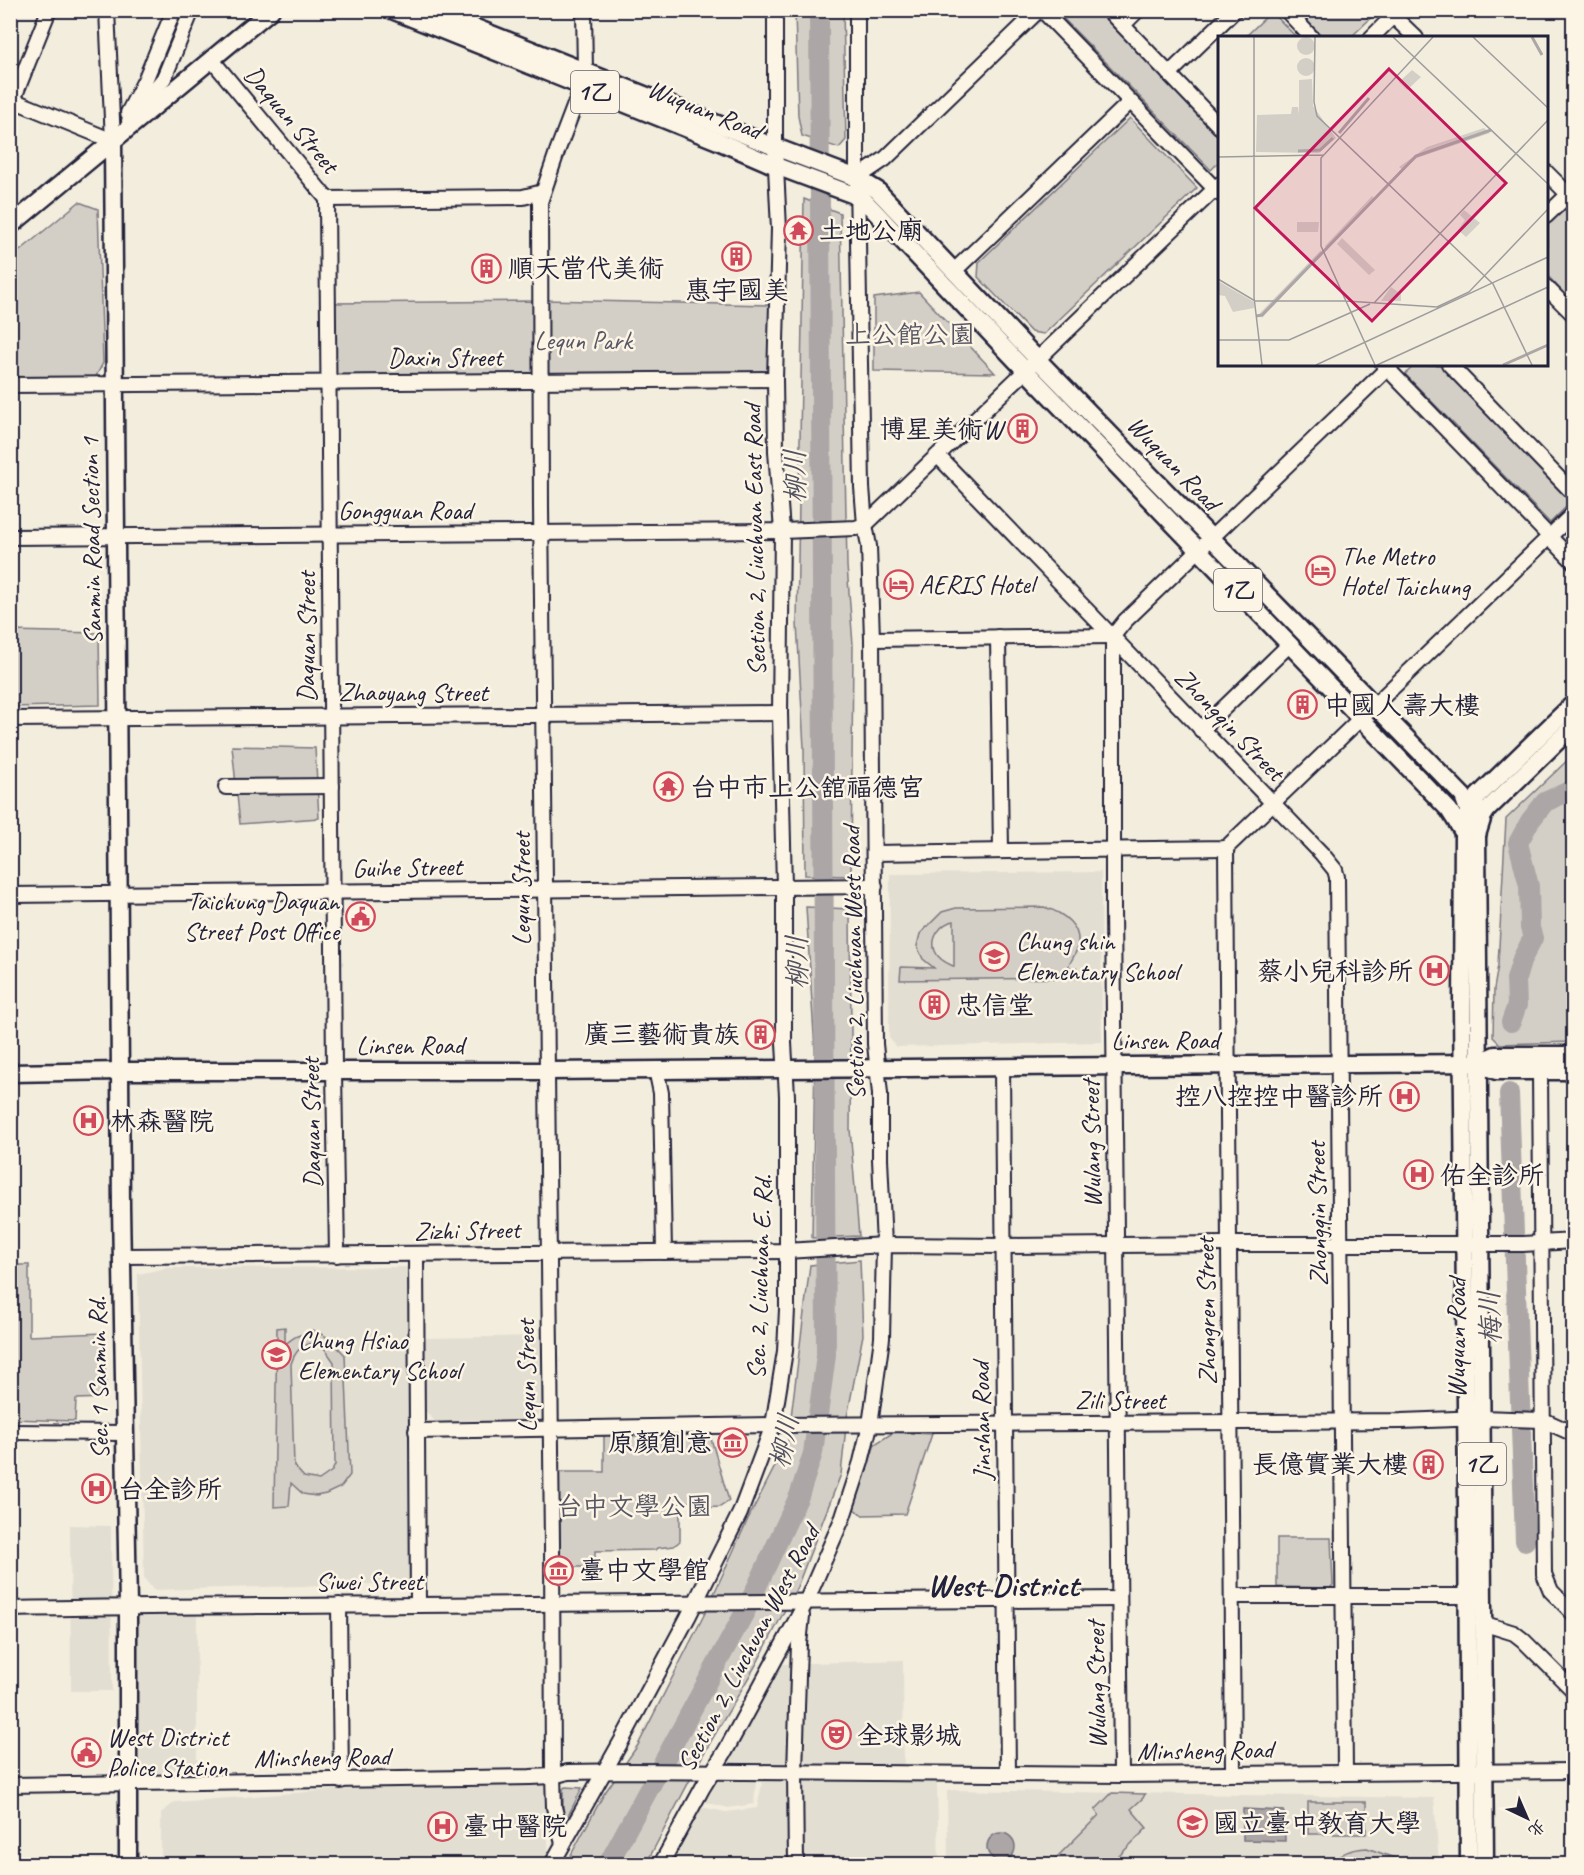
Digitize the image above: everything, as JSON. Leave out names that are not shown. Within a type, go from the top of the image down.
[{"type":"main road","points":[[10,226],[271,10]]},
{"type":"main road","name":"Wuquan Road","points":[[392,10],[851,175],[883,195],[954,271],[1031,365]]},
{"type":"main road","name":"Wuquan Road","points":[[431,10],[776,166],[851,193],[874,210],[1031,365],[1205,544],[1476,801],[1468,813],[1470,834],[1475,1772],[1485,1864]]},
{"type":"main road","name":"Sanmin Road Section 1","points":[[113,141],[121,1071]]},
{"type":"main road","name":"Wuquan Road","points":[[1205,544],[1290,644],[1470,834]]},
{"type":"main road","points":[[1476,801],[1574,703]]},
{"type":"main road","points":[[1476,801],[1574,725]]},
{"type":"main road","points":[[1470,834],[1483,816],[1476,801]]},
{"type":"main road","points":[[1449,810],[1468,813]]},
{"type":"main road","points":[[1470,1064],[1495,1055],[1574,1055]]},
{"type":"main road","points":[[1470,1064],[1496,1071],[1574,1071]]},
{"type":"main road","name":"Linsen Road","points":[[10,1072],[547,1071],[1470,1064]]},
{"type":"main road","name":"Sec. 1 Sanmin Rd.","points":[[121,1071],[128,1607],[128,1864]]},
{"type":"main road","name":"Wuquan Road","points":[[1468,1864],[1482,1623],[1474,1596]]},
{"type":"street","points":[[49,10],[12,100],[113,141]]},
{"type":"street","name":"Sanmin Road Section 1","points":[[107,10],[113,141]]},
{"type":"street","points":[[113,141],[146,78],[174,10]]},
{"type":"street","points":[[113,141],[164,78],[192,10]]},
{"type":"street","name":"Lequn Street","points":[[563,1843],[554,1807],[553,1776],[540,202],[584,79],[584,10]]},
{"type":"street","name":"Section 2, Liuchuan East Road","points":[[775,10],[778,229],[775,379],[776,451],[783,531],[780,713],[786,1069]]},
{"type":"street","name":"Section 2, Liuchuan West Road","points":[[661,1864],[806,1602],[843,1517],[870,1425],[882,1338],[884,1245],[880,1094],[875,1044],[872,639],[869,546],[862,487],[851,193],[857,10]]},
{"type":"street","points":[[851,175],[885,159],[1040,10],[1218,189],[865,525]]},
{"type":"street","points":[[1108,10],[1218,125]]},
{"type":"street","points":[[1123,25],[1138,10]]},
{"type":"street","points":[[1169,74],[1234,10]]},
{"type":"street","points":[[1286,10],[1310,36]]},
{"type":"street","points":[[1373,36],[1393,12],[1414,36]]},
{"type":"street","name":"Daquan Street","points":[[212,60],[327,199],[337,1255]]},
{"type":"street","points":[[954,271],[1130,102]]},
{"type":"street","points":[[1548,174],[1572,195],[1548,214]]},
{"type":"street","points":[[327,199],[523,197],[543,192]]},
{"type":"street","points":[[1548,289],[1574,315]]},
{"type":"street","points":[[872,639],[1113,636],[1125,621],[1388,366],[1574,562]]},
{"type":"street","points":[[1451,366],[1574,494]]},
{"type":"street","name":"Daxin Street","points":[[10,385],[775,379]]},
{"type":"street","name":"Zhongqin Street","points":[[938,456],[1273,803],[1331,865],[1337,877],[1346,1772]]},
{"type":"street","points":[[874,853],[1226,848],[1574,513]]},
{"type":"street","name":"Gongguan Road","points":[[10,537],[801,531],[849,530],[865,525]]},
{"type":"street","name":"Wulang Street","points":[[1113,636],[1112,850],[1121,1775]]},
{"type":"street","points":[[998,637],[1001,851]]},
{"type":"street","points":[[1201,730],[1290,644]]},
{"type":"street","name":"Zhaoyang Street","points":[[10,719],[780,713]]},
{"type":"street","points":[[226,787],[332,786]]},
{"type":"street","name":"Zhongren Street","points":[[1226,848],[1233,1773]]},
{"type":"street","name":"Guihe Street","points":[[10,895],[875,886]]},
{"type":"street","name":"Jinshan Road","points":[[1002,1067],[1008,1774]]},
{"type":"street","points":[[656,1069],[661,1093],[664,1252]]},
{"type":"street","name":"Sec. 2, Liuchuan E. Rd.","points":[[552,1864],[696,1602],[740,1513],[773,1425],[785,1351],[787,1308],[786,1069]]},
{"type":"street","points":[[1540,1071],[1544,1574],[1551,1591],[1574,1614]]},
{"type":"street","points":[[884,1245],[1542,1243],[1574,1240]]},
{"type":"street","name":"Zizhi Street","points":[[122,1256],[786,1251],[884,1245]]},
{"type":"street","points":[[416,1255],[418,1605]]},
{"type":"street","points":[[1543,1419],[1574,1434]]},
{"type":"street","name":"Zili Street","points":[[773,1425],[1543,1419]]},
{"type":"street","points":[[416,1431],[773,1425]]},
{"type":"street","points":[[10,1432],[124,1433]]},
{"type":"street","points":[[1233,1596],[1474,1596]]},
{"type":"street","points":[[796,1864],[795,1772],[799,1644],[806,1602],[1119,1599]]},
{"type":"street","name":"Siwei Street","points":[[10,1609],[806,1602]]},
{"type":"street","points":[[339,1605],[341,1781]]},
{"type":"street","points":[[1482,1623],[1514,1634],[1523,1640],[1574,1691]]},
{"type":"street","name":"Minsheng Road","points":[[10,1785],[341,1781],[553,1776],[568,1772],[633,1771],[1121,1775],[1574,1771]]},
{"type":"shaded area","name":"Chung shin Elementary School","points":[[1101,872],[1102,1042],[897,1047],[889,1038],[890,874]]},
{"type":"shaded area","name":"Chung Hsiao Elementary School","points":[[414,1267],[418,1577],[408,1583],[153,1590],[144,1578],[138,1274],[167,1268]]},
{"type":"shaded area","points":[[542,1336],[543,1409],[533,1420],[435,1421],[424,1410],[423,1338]]},
{"type":"shaded area","points":[[70,1525],[111,1526],[112,1691],[71,1691]]},
{"type":"shaded area","points":[[137,1615],[197,1615],[197,1783],[138,1778]]},
{"type":"shaded area","points":[[903,1660],[904,1781],[937,1783],[939,1864],[804,1864],[803,1768],[757,1769],[754,1804],[728,1808],[705,1802],[782,1664]]},
{"type":"shaded area","points":[[763,1779],[788,1781],[789,1864],[668,1864],[701,1807],[726,1812],[757,1808]]},
{"type":"shaded area","points":[[545,1782],[549,1861],[547,1864],[161,1864],[161,1813],[175,1802],[335,1790]]},
{"type":"shaded area","name":"國立臺中教育大學","points":[[947,1790],[1434,1798],[1439,1864],[948,1864]]},
{"type":"shaded area","points":[[1243,1809],[1284,1811],[1285,1841],[1243,1840]]},
{"type":"shaded area","points":[[1001,1833],[1011,1837],[1015,1847],[1011,1857],[1001,1861],[991,1857],[987,1847],[991,1837]]},
{"type":"green space","points":[[795,11],[843,11],[846,140],[839,148],[802,136],[798,116]]},
{"type":"green space","points":[[1056,11],[1098,11],[1218,135],[1218,163],[1211,170]]},
{"type":"green space","points":[[1298,11],[1372,11],[1375,14],[1352,36],[1322,36]]},
{"type":"green space","points":[[1271,12],[1295,36],[1246,36]]},
{"type":"green space","points":[[1130,118],[1197,188],[1044,334],[1031,332],[978,277],[979,262]]},
{"type":"green space","points":[[804,199],[840,213],[847,566],[853,645],[851,876],[805,875],[804,748],[797,623]]},
{"type":"green space","points":[[79,202],[98,209],[103,363],[94,380],[11,387],[10,259]]},
{"type":"green space","points":[[1567,202],[1573,209],[1573,303],[1548,276],[1548,221]]},
{"type":"green space","name":"上公館公園","points":[[919,292],[995,373],[874,371],[874,298]]},
{"type":"green space","name":"Lequn Park","points":[[544,300],[769,305],[769,377],[544,378]]},
{"type":"green space","points":[[537,301],[537,377],[332,377],[331,303]]},
{"type":"green space","points":[[1414,366],[1442,366],[1573,500],[1550,523],[1405,374]]},
{"type":"green space","points":[[10,631],[99,633],[100,705],[11,707]]},
{"type":"green space","points":[[232,746],[315,748],[319,818],[240,824]]},
{"type":"green space","points":[[1573,755],[1573,1042],[1500,1044],[1493,1037],[1494,989],[1498,965],[1506,819]]},
{"type":"green space","points":[[806,907],[850,909],[850,1129],[859,1236],[812,1238],[815,1051]]},
{"type":"green space","points":[[1044,907],[1065,917],[1077,934],[1077,949],[1068,967],[1076,968],[1076,978],[900,980],[901,967],[934,968],[923,959],[917,946],[920,934],[942,912],[956,908]],"holes":[[[954,921],[954,966],[940,958],[934,946],[935,936],[941,928]]]},
{"type":"green space","points":[[10,1219],[14,1219],[15,1265],[29,1265],[29,1336],[104,1333],[106,1398],[76,1399],[75,1421],[11,1419]]},
{"type":"green space","points":[[860,1260],[863,1335],[847,1417],[841,1474],[797,1587],[756,1665],[704,1753],[646,1864],[566,1864],[604,1794],[638,1745],[788,1441],[810,1265]]},
{"type":"green space","points":[[285,1327],[285,1344],[313,1330],[329,1338],[345,1355],[350,1475],[341,1487],[316,1496],[303,1494],[291,1483],[289,1506],[274,1507],[277,1328]],"holes":[[[312,1343],[322,1345],[334,1362],[335,1465],[332,1471],[319,1480],[304,1477],[294,1466],[291,1364],[296,1353],[304,1346]]]},
{"type":"green space","points":[[894,1432],[932,1434],[905,1514],[863,1515],[854,1509],[875,1444]]},
{"type":"green space","name":"台中文學公園","points":[[604,1434],[710,1435],[729,1501],[720,1507],[699,1508],[694,1502],[680,1502],[680,1541],[674,1546],[655,1550],[595,1551],[595,1567],[560,1567],[559,1472],[604,1472]]},
{"type":"green space","points":[[1277,1538],[1331,1538],[1333,1585],[1330,1588],[1277,1587]]},
{"type":"green space","points":[[565,1787],[582,1788],[565,1822],[563,1821],[563,1789]]},
{"type":"green space","points":[[1112,1793],[1145,1794],[1131,1809],[1147,1828],[1111,1864],[1050,1864],[1099,1815],[1095,1810]]},
{"type":"green space","points":[[1308,1802],[1366,1802],[1366,1834],[1308,1834]]},
{"type":"green space","points":[[1367,1848],[1397,1859],[1402,1864],[1331,1864],[1347,1852]]},
{"type":"waterway","name":"柳川","points":[[608,1864],[745,1612],[799,1496],[813,1453],[826,1355],[819,10]]},
{"type":"waterway","name":"梅川","points":[[1511,1022],[1517,1005],[1516,979],[1522,959],[1533,938],[1530,928],[1529,886],[1518,843],[1530,821],[1545,802],[1574,789]]},
{"type":"waterway","name":"梅川","points":[[1509,1093],[1525,1541]]},
{"type":"place","name":"土地公廟","points":[[798,230]]},
{"type":"place","name":"惠宇國美","points":[[737,256]]},
{"type":"place","name":"順天當代美術","points":[[487,268]]},
{"type":"place","name":"博星美術W","points":[[1023,429]]},
{"type":"place","name":"The Metro Hotel Taichung","points":[[1320,571]]},
{"type":"place","name":"AERIS Hotel","points":[[898,584]]},
{"type":"place","name":"中國人壽大樓","points":[[1303,705]]},
{"type":"place","name":"台中市上公舘福德宮","points":[[669,787]]},
{"type":"place","name":"Taichung Daquan Street Post Office","points":[[360,916]]},
{"type":"place","name":"Chung shin Elementary School","points":[[995,956]]},
{"type":"place","name":"蔡小兒科診所","points":[[1434,971]]},
{"type":"place","name":"忠信堂","points":[[935,1005]]},
{"type":"place","name":"廣三藝術貴族","points":[[761,1034]]},
{"type":"place","name":"控八控控中醫診所","points":[[1404,1096]]},
{"type":"place","name":"林森醫院","points":[[89,1121]]},
{"type":"place","name":"佑全診所","points":[[1419,1175]]},
{"type":"place","name":"Chung Hsiao Elementary School","points":[[277,1355]]},
{"type":"place","name":"原顏創意","points":[[733,1442]]},
{"type":"place","name":"長億實業大樓","points":[[1429,1464]]},
{"type":"place","name":"台全診所","points":[[97,1489]]},
{"type":"place","name":"臺中文學館","points":[[558,1570]]},
{"type":"place","name":"全球影城","points":[[836,1735]]},
{"type":"place","name":"West District Police Station","points":[[86,1752]]},
{"type":"place","name":"國立臺中教育大學","points":[[1192,1823]]},
{"type":"place","name":"臺中醫院","points":[[442,1826]]},
{"type":"district","name":"West District","points":[[1003,1585]]}]
